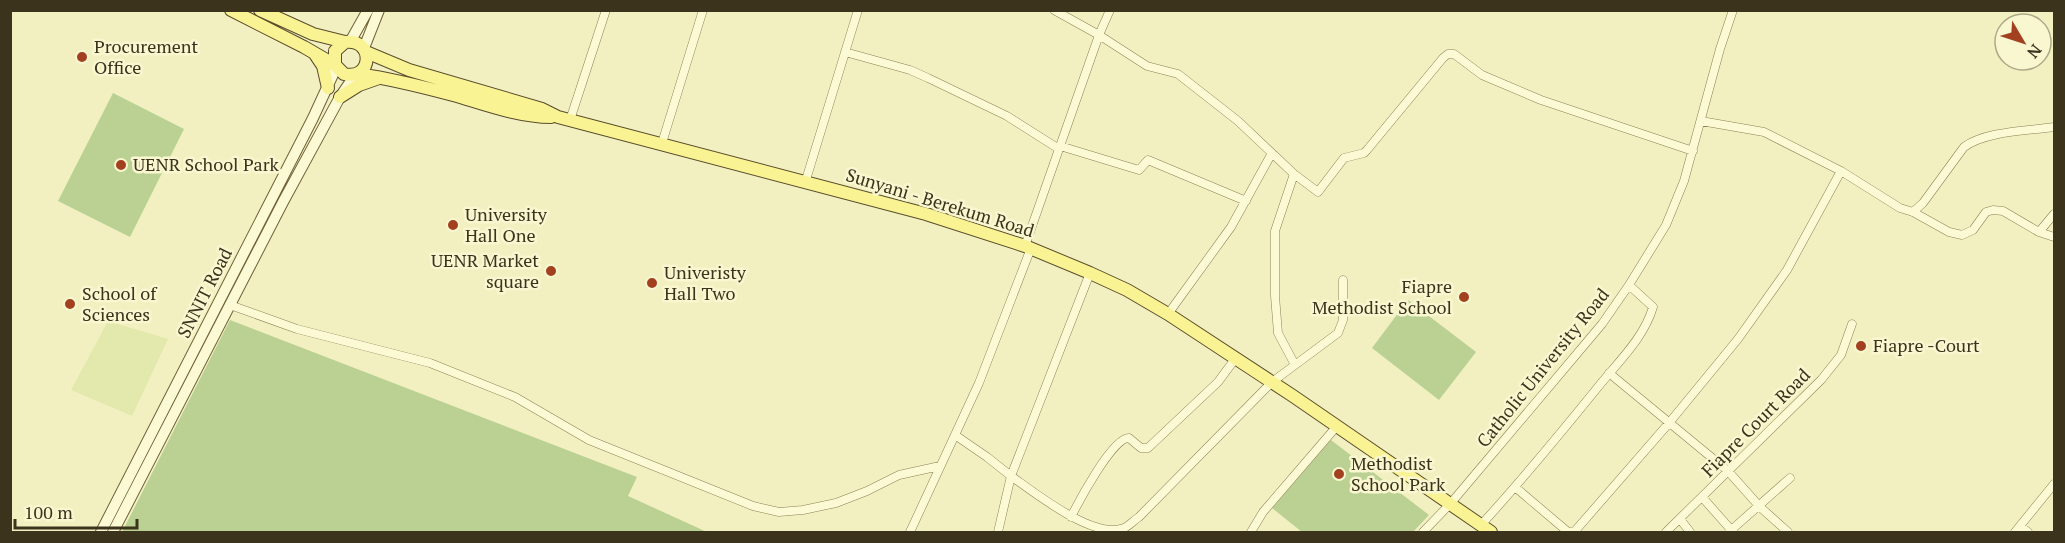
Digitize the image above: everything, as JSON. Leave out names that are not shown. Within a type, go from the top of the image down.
[{"type":"main road","points":[[231,10],[314,53],[344,74],[356,74],[366,64],[365,50],[355,42],[313,34],[260,10]]},
{"type":"main road","points":[[335,66],[335,51],[347,42]]},
{"type":"main road","name":"Sunyani - Berekum Road","points":[[365,50],[409,70],[543,109],[564,118],[926,214],[1028,247],[1090,273],[1127,290],[1168,314],[1451,503],[1486,529]]},
{"type":"main road","points":[[314,53],[323,66],[328,88]]},
{"type":"main road","name":"Sunyani - Berekum Road","points":[[356,74],[540,117],[564,118]]},
{"type":"main road","points":[[340,97],[359,85],[381,78]]},
{"type":"street","points":[[347,42],[368,10]]},
{"type":"street","points":[[365,50],[379,10]]},
{"type":"street","points":[[564,118],[606,10]]},
{"type":"street","points":[[662,143],[703,10]]},
{"type":"street","points":[[806,183],[858,10]]},
{"type":"street","points":[[1054,10],[1147,66],[1178,74],[1238,121],[1294,174],[1318,192],[1344,158],[1364,153],[1367,150],[1448,54],[1454,54],[1482,75],[1541,100],[1693,151]]},
{"type":"street","points":[[910,532],[979,383],[1028,247],[1099,35],[1110,10]]},
{"type":"street","name":"Catholic University Road","points":[[1423,532],[1451,503],[1602,324],[1629,285],[1665,225],[1684,181],[1733,10]]},
{"type":"street","points":[[845,51],[910,70],[928,78],[1007,116],[1060,148],[1139,170],[1148,160],[1246,201]]},
{"type":"street","name":"SNNIT Road","points":[[113,532],[170,408],[328,88],[335,66]]},
{"type":"street","name":"SNNIT Road","points":[[170,408],[230,305],[340,97],[356,74]]},
{"type":"street","points":[[1701,121],[1764,132],[1841,171],[1900,208],[1913,212],[1949,232],[1962,235],[1973,230],[1986,212],[2003,210],[2039,232],[2055,237]]},
{"type":"street","points":[[1913,212],[1964,147],[1971,142],[1982,138],[2055,127]]},
{"type":"street","points":[[1168,314],[1231,227],[1272,153]]},
{"type":"street","points":[[1515,487],[1570,532],[1575,531],[1738,339],[1787,270],[1841,171]]},
{"type":"street","points":[[1294,174],[1275,231],[1275,296],[1278,333],[1295,365]]},
{"type":"street","points":[[2039,232],[2055,214]]},
{"type":"street","points":[[998,532],[1011,476],[1090,273]]},
{"type":"street","points":[[955,435],[1071,517],[1105,530],[1123,528],[1139,517],[1272,382],[1338,333],[1342,320],[1343,280]]},
{"type":"street","points":[[1486,529],[1515,487],[1635,341],[1650,316],[1653,307],[1629,285]]},
{"type":"street","points":[[230,305],[297,329],[430,363],[515,397],[590,440],[762,508],[779,512],[836,503],[899,475],[940,466]]},
{"type":"street","name":"Fiapre Court Road","points":[[1666,532],[1821,380],[1841,355],[1852,324]]},
{"type":"street","points":[[1071,517],[1092,478],[1120,441],[1129,438],[1141,448],[1148,447],[1218,382],[1235,359]]},
{"type":"street","points":[[1610,373],[1728,471],[1760,507],[1788,532]]},
{"type":"street","name":"SNNIT Road","points":[[101,532],[163,423]]},
{"type":"street","points":[[1251,532],[1263,512],[1337,426]]},
{"type":"street","points":[[1702,497],[1731,532],[1790,478]]},
{"type":"street","points":[[2028,532],[2018,529],[2055,484]]},
{"type":"street","points":[[1680,519],[1690,532]]},
{"type":"green space","name":"UENR School Park","points":[[113,93],[184,129],[130,237],[58,201]]},
{"type":"green space","points":[[1408,300],[1476,352],[1439,400],[1372,348]]},
{"type":"green space","points":[[230,320],[637,477],[628,496],[707,532],[122,532]]},
{"type":"green space","points":[[108,321],[168,339],[132,416],[71,390]]},
{"type":"green space","name":"Methodist School Park","points":[[1331,440],[1429,515],[1413,532],[1302,532],[1272,508]]},
{"type":"place","name":"Procurement Office","points":[[82,57]]},
{"type":"place","name":"UENR School Park","points":[[121,165]]},
{"type":"place","name":"University Hall One","points":[[453,225]]},
{"type":"place","name":"UENR Market square","points":[[551,271]]},
{"type":"place","name":"Univeristy Hall Two","points":[[652,283]]},
{"type":"place","name":"Fiapre Methodist School","points":[[1464,297]]},
{"type":"place","name":"School of Sciences","points":[[70,304]]},
{"type":"place","name":"Fiapre -Court","points":[[1861,346]]},
{"type":"place","name":"Methodist School Park","points":[[1339,474]]}]
